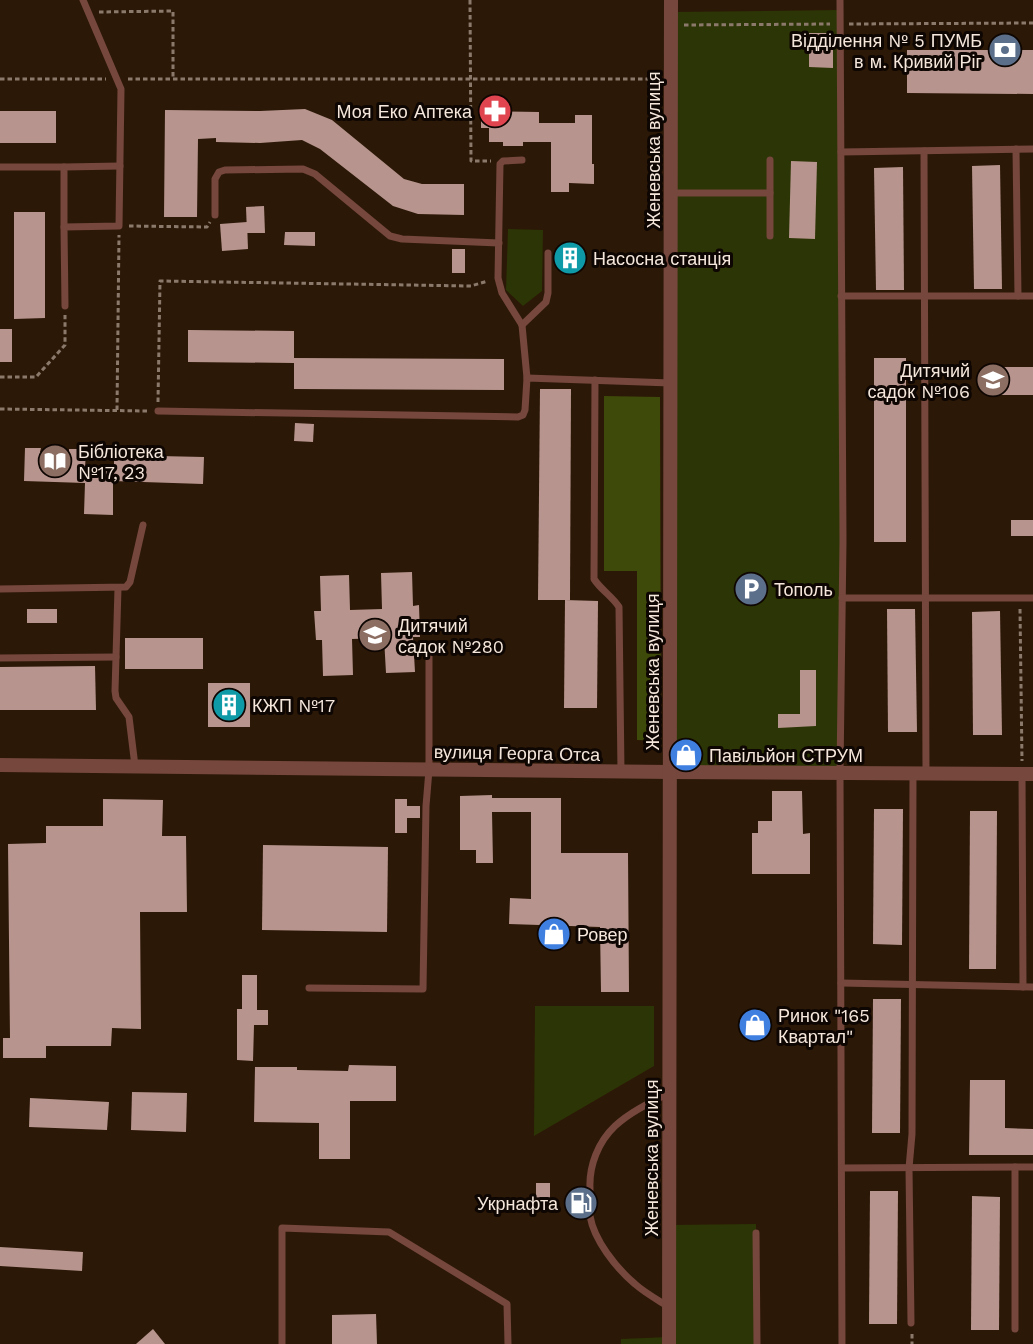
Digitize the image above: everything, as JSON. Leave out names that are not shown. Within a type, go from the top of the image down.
[{"type":"street","name":"Женевська вулиця","points":[[669,1344],[671,0]]},
{"type":"street","name":"вулиця Георга Отса","points":[[0,765],[1027,774]]},
{"type":"lane","points":[[64,226],[119,226],[121,100],[118,79],[83,0]]},
{"type":"lane","points":[[840,0],[842,1344]]},
{"type":"lane","points":[[1016,149],[1018,296]]},
{"type":"lane","points":[[841,152],[1033,149]]},
{"type":"lane","points":[[911,1323],[909,1168],[912,1134],[913,985],[926,598],[924,151]]},
{"type":"lane","points":[[158,411],[518,417],[523,415],[527,378],[522,325],[502,293],[498,278],[501,162],[522,160]]},
{"type":"lane","points":[[770,160],[770,236]]},
{"type":"lane","points":[[0,167],[120,166]]},
{"type":"lane","points":[[64,167],[64,306]]},
{"type":"lane","points":[[215,215],[215,178],[219,172],[303,169],[315,174],[390,236],[402,239],[499,243]]},
{"type":"lane","points":[[671,193],[770,193]]},
{"type":"lane","points":[[522,325],[546,302],[548,253]]},
{"type":"lane","points":[[841,296],[1033,296]]},
{"type":"lane","points":[[527,378],[671,382]]},
{"type":"lane","points":[[595,380],[594,579],[619,607],[621,772]]},
{"type":"lane","points":[[0,589],[126,587],[130,582],[143,525]]},
{"type":"lane","points":[[118,588],[116,698],[129,717],[135,766]]},
{"type":"lane","points":[[842,598],[1033,598]]},
{"type":"lane","points":[[309,988],[423,989],[426,806],[429,770],[429,653]]},
{"type":"lane","points":[[0,658],[116,657]]},
{"type":"lane","points":[[1023,987],[1027,774]]},
{"type":"lane","points":[[841,983],[1033,987]]},
{"type":"lane","points":[[669,1093],[644,1106],[615,1126],[603,1139],[590,1176],[590,1216],[596,1235],[635,1284],[669,1307]]},
{"type":"lane","points":[[1015,1167],[1015,1329]]},
{"type":"lane","points":[[842,1168],[1033,1167]]},
{"type":"lane","points":[[282,1344],[282,1228],[389,1232],[507,1304],[508,1344]]},
{"type":"lane","points":[[756,1233],[757,1344]]},
{"type":"path","points":[[470,0],[471,160],[501,162]]},
{"type":"path","points":[[114,12],[173,11],[173,79]]},
{"type":"path","points":[[0,79],[671,79]]},
{"type":"path","points":[[117,410],[119,226],[207,227],[215,215]]},
{"type":"path","points":[[0,409],[158,411],[160,281],[471,286],[498,278]]},
{"type":"path","points":[[0,378],[36,377],[65,345],[64,306]]},
{"type":"path","points":[[1020,598],[1027,774]]},
{"type":"green space","points":[[840,10],[840,772],[670,772],[672,12]]},
{"type":"green space","points":[[508,229],[543,230],[542,291],[523,306],[506,290]]},
{"type":"green space","points":[[604,396],[660,397],[661,741],[637,740],[637,571],[604,571]]},
{"type":"green space","points":[[535,1006],[654,1006],[654,1066],[534,1136]]},
{"type":"green space","points":[[756,1224],[757,1344],[621,1344],[621,1339],[669,1337],[669,1225]]},
{"type":"building","points":[[809,33],[833,33],[833,68],[809,67]]},
{"type":"building","points":[[907,50],[1033,50],[1033,94],[907,93]]},
{"type":"building","points":[[305,109],[332,120],[404,179],[422,184],[464,184],[464,215],[418,214],[393,206],[320,149],[302,140],[260,143],[216,142],[216,138],[198,139],[197,217],[164,217],[165,110]]},
{"type":"building","points":[[0,111],[56,111],[56,143],[0,143]]},
{"type":"building","points":[[481,111],[539,112],[539,123],[575,123],[575,115],[592,115],[594,184],[569,183],[569,192],[551,192],[551,142],[523,142],[523,146],[503,146],[503,142],[489,142],[489,128],[481,128]]},
{"type":"building","points":[[791,161],[817,162],[815,239],[789,238]]},
{"type":"building","points":[[1000,165],[1002,289],[974,289],[972,166]]},
{"type":"building","points":[[903,167],[904,290],[876,290],[874,168]]},
{"type":"building","points":[[264,206],[265,233],[247,233],[246,207]]},
{"type":"building","points":[[14,212],[45,212],[45,318],[14,319]]},
{"type":"building","points":[[247,222],[248,249],[222,251],[220,224]]},
{"type":"building","points":[[285,232],[315,232],[315,246],[284,245]]},
{"type":"building","points":[[452,249],[465,249],[465,273],[452,273]]},
{"type":"building","points":[[0,329],[12,329],[12,362],[0,362]]},
{"type":"building","points":[[188,330],[294,331],[294,358],[504,359],[504,390],[294,389],[294,363],[188,362]]},
{"type":"building","points":[[874,358],[906,358],[906,542],[874,542]]},
{"type":"building","points":[[994,367],[1033,367],[1033,395],[994,395]]},
{"type":"building","points":[[540,389],[571,389],[570,600],[538,600]]},
{"type":"building","points":[[295,423],[314,424],[313,442],[294,441]]},
{"type":"building","points":[[25,448],[41,448],[40,452],[69,453],[69,449],[86,449],[85,469],[114,469],[114,455],[204,457],[203,484],[113,481],[113,515],[84,514],[85,483],[24,481]]},
{"type":"building","points":[[1011,520],[1033,520],[1033,536],[1011,536]]},
{"type":"building","points":[[412,572],[413,606],[419,605],[420,637],[413,637],[415,672],[386,673],[384,638],[352,639],[353,675],[323,676],[322,640],[316,640],[314,611],[321,611],[320,576],[349,575],[350,610],[382,609],[381,573]]},
{"type":"building","points":[[565,600],[598,601],[597,708],[564,708]]},
{"type":"building","points":[[27,609],[57,609],[57,623],[27,623]]},
{"type":"building","points":[[887,609],[915,609],[917,732],[888,732]]},
{"type":"building","points":[[1000,611],[1002,735],[973,735],[972,612]]},
{"type":"building","points":[[125,638],[203,638],[203,669],[125,669]]},
{"type":"building","points":[[95,666],[96,710],[0,710],[0,667]]},
{"type":"building","points":[[800,670],[816,670],[816,726],[778,728],[778,714],[800,714]]},
{"type":"building","name":"КЖП №17","points":[[208,683],[250,683],[250,727],[208,727]]},
{"type":"building","points":[[772,791],[802,791],[803,834],[810,833],[810,874],[752,874],[752,833],[758,833],[758,821],[772,821]]},
{"type":"building","points":[[492,795],[492,798],[561,798],[561,853],[628,853],[629,992],[601,992],[600,927],[509,924],[510,898],[531,899],[531,812],[492,812],[493,863],[476,863],[476,850],[460,850],[460,796]]},
{"type":"building","points":[[103,799],[163,800],[162,836],[186,836],[187,912],[140,912],[141,1029],[112,1028],[111,1046],[46,1046],[46,1058],[3,1058],[3,1038],[10,1038],[8,844],[46,843],[46,826],[103,826]]},
{"type":"building","points":[[395,799],[407,799],[407,806],[420,806],[420,818],[407,818],[407,833],[395,833]]},
{"type":"building","points":[[874,809],[903,809],[902,945],[873,944]]},
{"type":"building","points":[[970,811],[997,811],[996,969],[969,969]]},
{"type":"building","points":[[263,845],[388,847],[387,932],[262,930]]},
{"type":"building","points":[[242,975],[257,975],[257,1010],[268,1010],[268,1025],[254,1025],[253,1061],[237,1060],[237,1009],[242,1009]]},
{"type":"building","points":[[873,999],[901,999],[900,1133],[872,1133]]},
{"type":"building","points":[[349,1065],[396,1066],[396,1101],[350,1101],[350,1159],[319,1159],[319,1123],[254,1122],[255,1067],[297,1067],[297,1070],[348,1071]]},
{"type":"building","points":[[970,1080],[1005,1080],[1005,1128],[1033,1129],[1033,1155],[969,1155]]},
{"type":"building","points":[[132,1092],[187,1093],[186,1132],[131,1130]]},
{"type":"building","points":[[30,1098],[109,1102],[107,1130],[29,1127]]},
{"type":"building","points":[[536,1183],[550,1183],[550,1210],[536,1210]]},
{"type":"building","points":[[870,1191],[898,1191],[897,1324],[869,1324]]},
{"type":"building","points":[[972,1196],[1000,1197],[999,1330],[971,1330]]},
{"type":"building","points":[[0,1247],[83,1252],[82,1271],[0,1266]]},
{"type":"building","points":[[376,1314],[377,1344],[332,1344],[332,1315]]},
{"type":"building","points":[[153,1329],[165,1344],[136,1344]]},
{"type":"place","name":"Відділення № 5 ПУМБ в м. Кривий Ріг","points":[[1005,50]]},
{"type":"place","name":"Моя Еко Аптека","points":[[495,111]]},
{"type":"place","name":"Насосна станція","points":[[570,258]]},
{"type":"place","name":"Дитячий садок №106","points":[[993,380]]},
{"type":"place","name":"Бібліотека №17, 23","points":[[55,461]]},
{"type":"place","name":"Тополь","points":[[751,589]]},
{"type":"place","name":"Дитячий садок №280","points":[[375,635]]},
{"type":"place","name":"КЖП №17","points":[[229,705]]},
{"type":"place","name":"Павільйон СТРУМ","points":[[686,755]]},
{"type":"place","name":"Ровер","points":[[554,934]]},
{"type":"place","name":"Ринок \"165 Квартал\"","points":[[755,1025]]},
{"type":"place","name":"Укрнафта","points":[[581,1203]]}]
